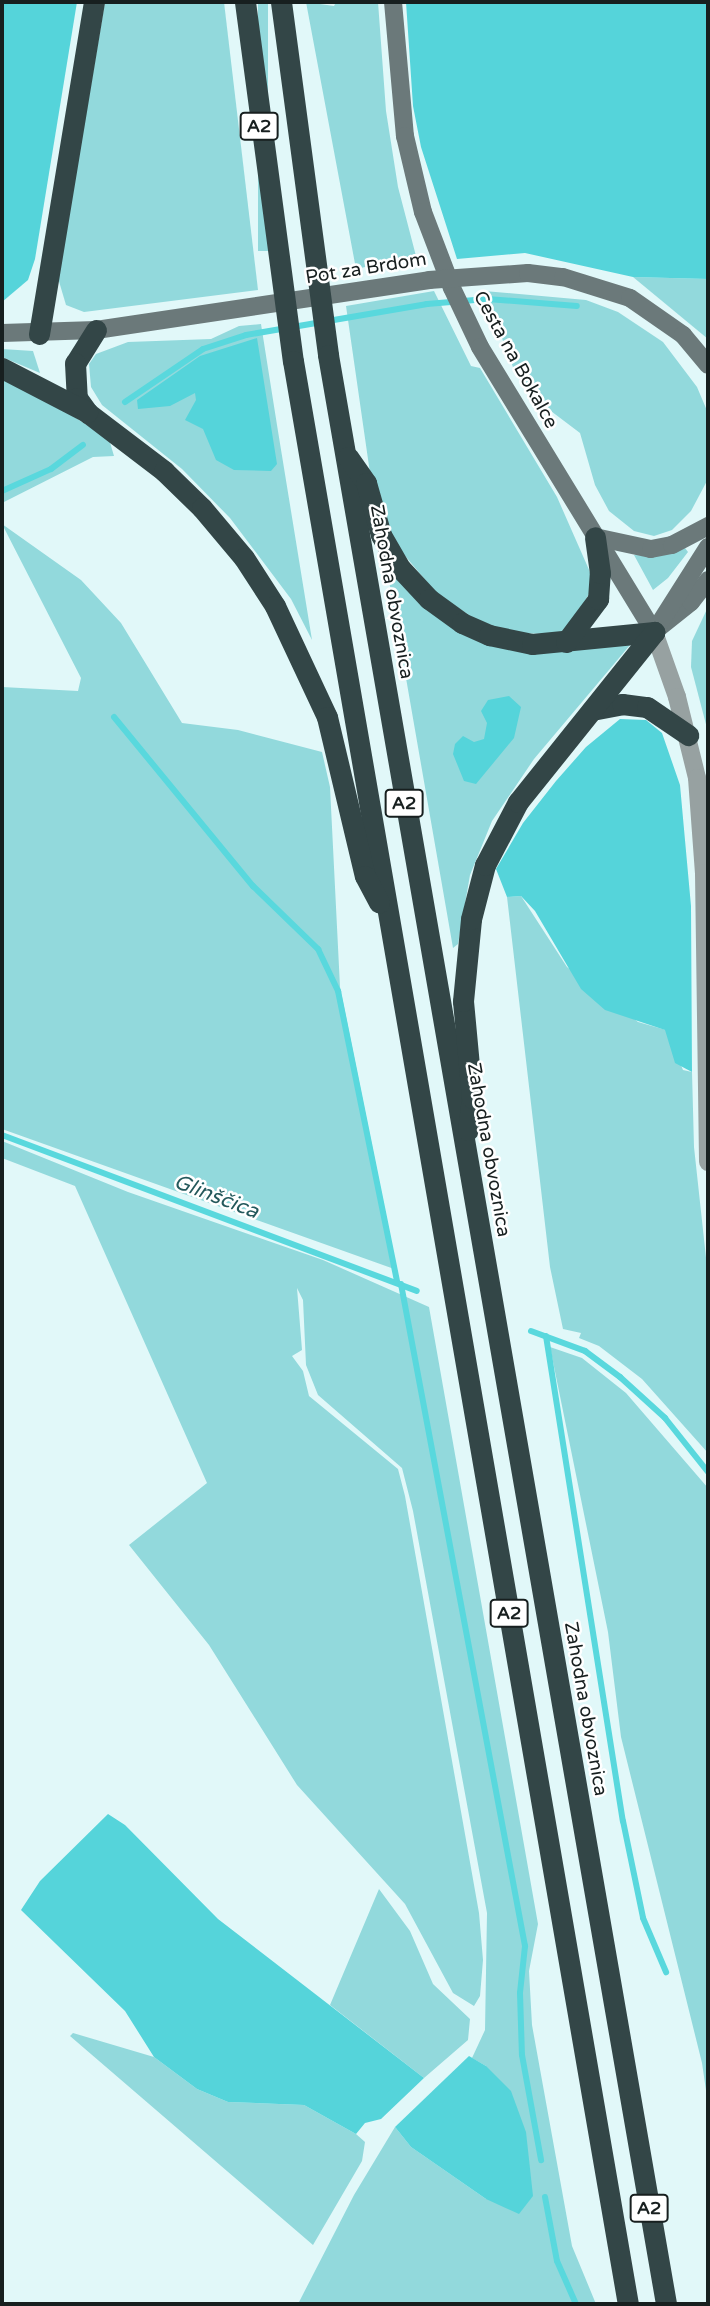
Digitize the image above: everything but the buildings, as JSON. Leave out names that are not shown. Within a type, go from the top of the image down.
[{"type":"highway","points":[[39,334],[94,2]]},
{"type":"highway","name":"A2","points":[[245,2],[276,251],[293,362],[628,2304]]},
{"type":"highway","name":"Zahodna obvoznica","points":[[281,2],[328,355],[666,2304]]},
{"type":"highway","points":[[88,413],[77,398],[73,370],[81,347],[96,330]]},
{"type":"highway","points":[[2,368],[88,413],[182,488],[244,558],[275,606],[320,695],[340,761],[365,876],[389,922]]},
{"type":"highway","points":[[345,452],[366,483],[376,521],[394,559],[429,599],[462,623],[489,635],[532,644],[566,642],[617,632],[654,632]]},
{"type":"highway","points":[[566,642],[598,599],[600,573],[595,537]]},
{"type":"highway","points":[[465,1153],[472,1098],[463,1001],[480,878],[518,802],[654,632]]},
{"type":"highway","points":[[592,710],[622,704],[647,707],[688,735]]},
{"type":"main road","name":"Cesta na Bokalce","points":[[393,2],[401,111],[423,212],[452,288],[480,347],[654,632]]},
{"type":"main road","name":"Pot za Brdom","points":[[2,333],[39,334],[96,330],[429,280],[528,273],[597,285],[630,298],[683,334],[708,365]]},
{"type":"main road","points":[[595,537],[651,549],[672,545],[708,526]]},
{"type":"main road","points":[[654,632],[708,547]]},
{"type":"main road","points":[[654,632],[691,602],[708,580]]},
{"type":"street","points":[[654,632],[688,735],[697,778],[704,873],[708,1162]]},
{"type":"shaded area","points":[[2,2],[77,2],[35,259],[28,280],[2,302]]},
{"type":"shaded area","points":[[105,2],[224,2],[258,290],[84,312],[66,305],[58,278]]},
{"type":"shaded area","points":[[258,2],[268,2],[268,251],[258,251]]},
{"type":"shaded area","points":[[306,2],[334,6],[336,2],[378,2],[386,111],[398,187],[416,256],[356,269]]},
{"type":"shaded area","points":[[406,2],[708,2],[708,279],[633,277],[525,253],[457,259],[421,147],[413,106]]},
{"type":"shaded area","points":[[633,277],[708,279],[708,339]]},
{"type":"shaded area","points":[[434,291],[471,366],[480,368],[557,497],[590,572],[593,587],[569,628],[555,634],[512,633],[475,619],[437,594],[396,545],[371,480],[346,306]]},
{"type":"shaded area","points":[[484,291],[586,300],[618,312],[663,342],[697,387],[708,413],[708,479],[691,511],[672,530],[654,536],[634,531],[609,511],[595,485],[580,433],[539,402],[516,375]]},
{"type":"shaded area","points":[[261,324],[312,640],[291,599],[230,518],[182,469],[102,405],[91,387],[89,364],[96,354],[128,342],[211,339],[239,326]]},
{"type":"shaded area","points":[[257,338],[277,464],[271,471],[234,470],[216,460],[203,429],[185,420],[196,400],[195,393],[170,406],[138,409],[137,400],[200,356]]},
{"type":"shaded area","points":[[2,349],[33,351],[40,373],[2,357]]},
{"type":"shaded area","points":[[2,379],[54,404],[109,439],[114,456],[93,457],[2,503]]},
{"type":"shaded area","points":[[2,524],[81,580],[121,623],[182,723],[238,730],[322,752],[330,787],[340,987],[397,1270],[2,1129],[2,687],[78,691],[81,678]]},
{"type":"shaded area","points":[[685,548],[688,552],[668,578],[653,590],[634,555],[654,556]]},
{"type":"shaded area","points":[[387,569],[453,627],[630,645],[534,759],[492,821],[470,875],[458,944],[453,948]]},
{"type":"shaded area","points":[[708,607],[708,732],[691,667],[692,641]]},
{"type":"shaded area","points":[[509,696],[521,707],[514,738],[476,784],[464,781],[453,754],[455,744],[463,736],[474,742],[484,739],[487,723],[481,711],[488,700]]},
{"type":"shaded area","points":[[620,719],[646,720],[662,733],[680,785],[691,906],[692,1072],[675,1063],[665,1030],[605,1010],[581,989],[535,911],[521,896],[507,897],[496,869],[523,823],[556,781],[586,747]]},
{"type":"shaded area","points":[[521,896],[567,967],[638,1022],[666,1030],[683,1070],[692,1072],[694,1147],[708,1276],[708,1453],[642,1379],[599,1346],[579,1338],[581,1333],[563,1329],[550,1267],[507,897]]},
{"type":"shaded area","points":[[2,1141],[128,1192],[323,1260],[429,1307],[538,1924],[529,1971],[532,2025],[572,2246],[596,2304],[298,2304],[354,2195],[395,2127],[411,2147],[486,2199],[486,2066],[472,2058],[485,2030],[487,1913],[413,1511],[402,1468],[318,1395],[306,1365],[303,1300],[297,1288],[302,1350],[292,1356],[303,1371],[309,1396],[398,1469],[405,1496],[479,1913],[483,1960],[480,1996],[474,2006],[453,1993],[405,1904],[297,1785],[209,1645],[129,1545],[207,1483],[75,1186],[2,1158]]},
{"type":"shaded area","points":[[550,1347],[582,1358],[626,1393],[708,1488],[708,2104],[702,2063],[621,1737],[608,1632]]},
{"type":"shaded area","points":[[108,1814],[125,1825],[218,1919],[424,2078],[381,2119],[365,2123],[356,2134],[304,2105],[228,2102],[197,2089],[154,2057],[125,2011],[21,1910],[40,1881]]},
{"type":"shaded area","points":[[379,1889],[410,1931],[433,1984],[470,2019],[468,2040],[424,2078],[330,2005]]},
{"type":"shaded area","points":[[73,2033],[154,2057],[197,2089],[228,2102],[304,2105],[356,2134],[365,2142],[362,2161],[313,2245],[70,2036]]},
{"type":"shaded area","points":[[469,2056],[486,2066],[511,2091],[526,2132],[533,2196],[519,2214],[486,2199],[411,2147],[395,2127]]},
{"type":"waterway","points":[[125,402],[203,349],[246,335],[427,304],[487,299],[577,306]]},
{"type":"waterway","points":[[2,491],[51,469],[83,445]]},
{"type":"waterway","points":[[114,717],[253,886],[318,949],[338,991],[397,1282]]},
{"type":"waterway","name":"Glinščica","points":[[2,1135],[417,1291]]},
{"type":"waterway","points":[[401,1284],[525,1946],[520,1993],[522,2055],[541,2160]]},
{"type":"waterway","name":"Glinščica","points":[[531,1331],[585,1351],[620,1377],[665,1418],[708,1472]]},
{"type":"waterway","points":[[546,1336],[623,1821],[643,1918],[666,1972]]},
{"type":"waterway","points":[[545,2197],[557,2261],[576,2304]]}]
